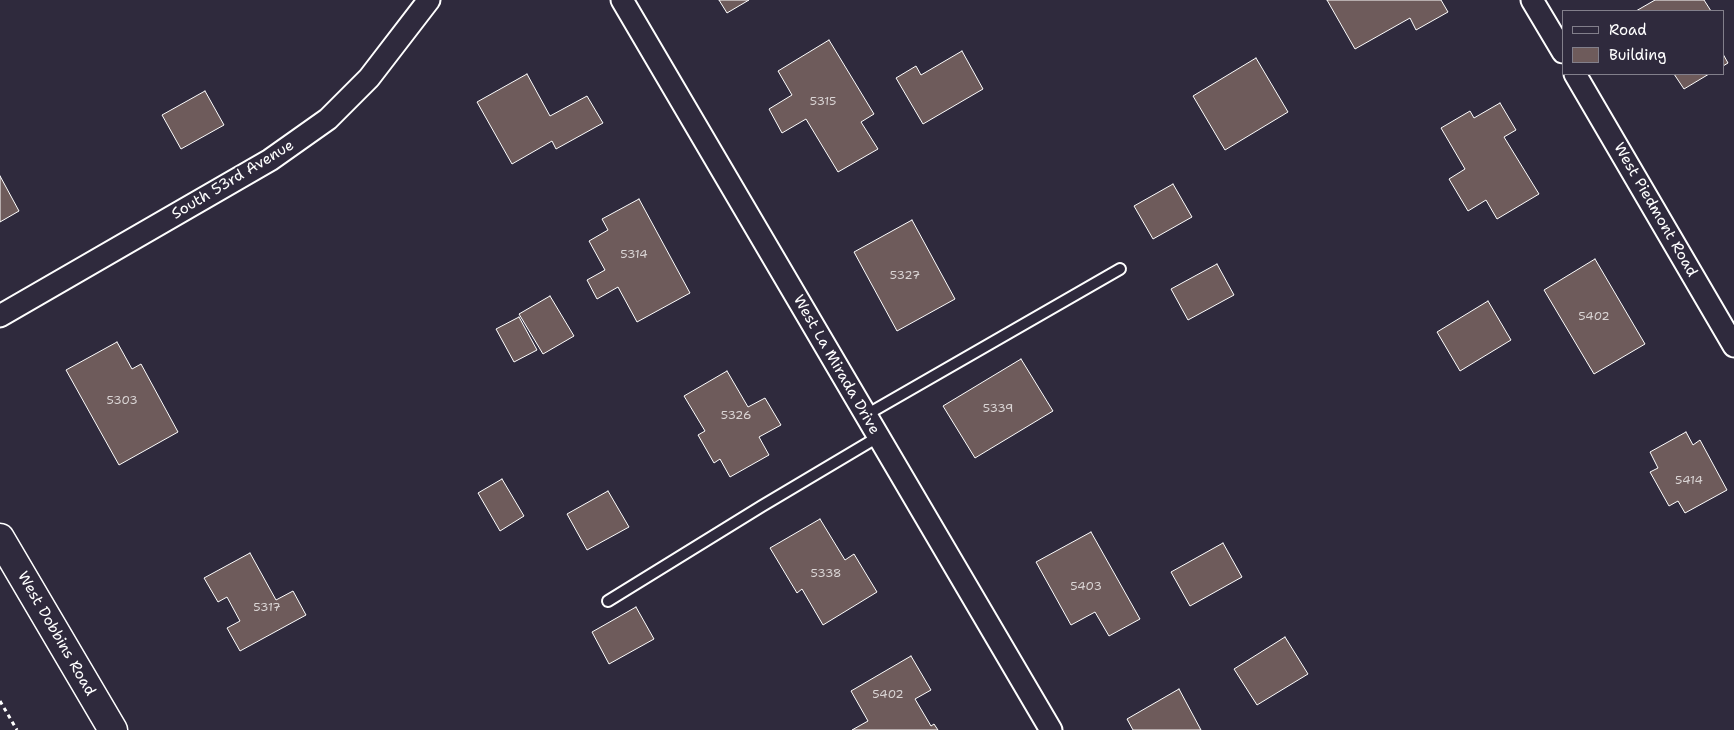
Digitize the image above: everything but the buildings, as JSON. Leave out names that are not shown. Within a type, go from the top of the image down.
[{"type":"main road","name":"West Dobbins Road","points":[[0,538],[113,730]]},
{"type":"street","name":"South 53rd Avenue","points":[[0,316],[270,160],[328,119],[369,78],[429,0]]},
{"type":"street","name":"West La Mirada Drive","points":[[622,0],[1051,730]]},
{"type":"street","points":[[1532,0],[1562,50]]},
{"type":"street","name":"West Piedmont Road","points":[[1576,75],[1734,346]]},
{"type":"lane","points":[[866,415],[1120,269]]},
{"type":"lane","points":[[608,601],[878,436]]},
{"type":"path","points":[[0,701],[17,730]]}]
